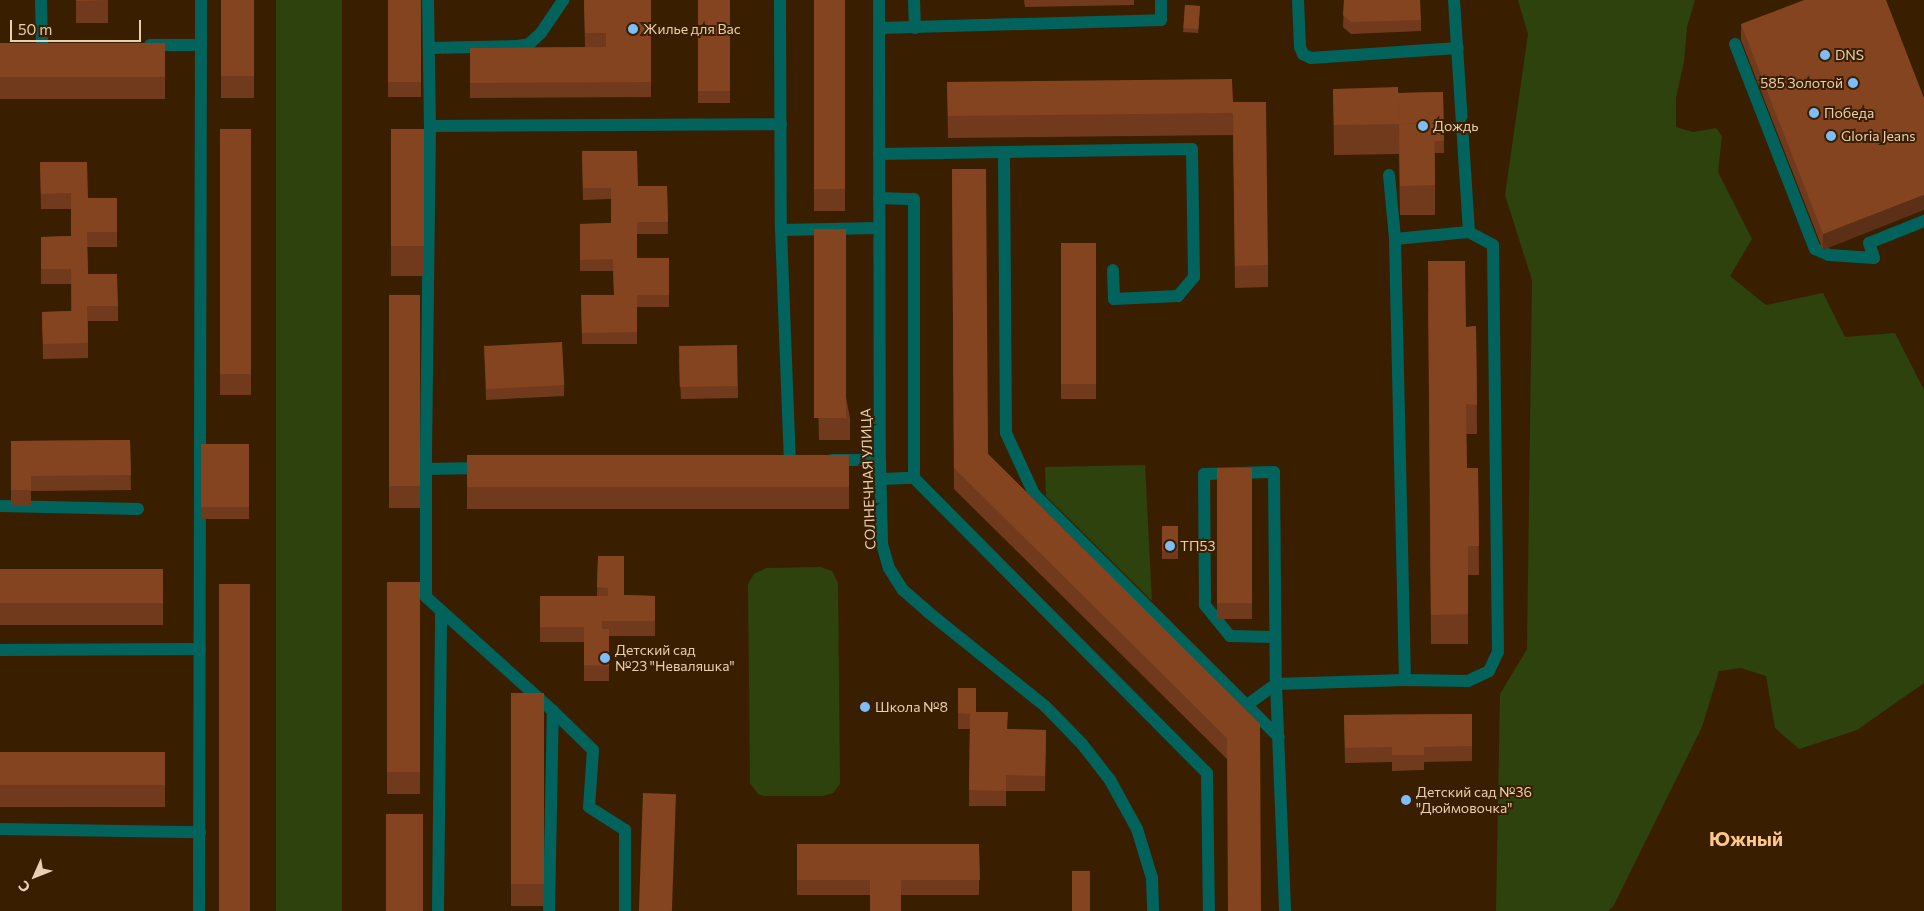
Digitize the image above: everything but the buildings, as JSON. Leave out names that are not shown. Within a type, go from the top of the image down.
[{"type":"street","points":[[25,43],[47,43],[41,0]]},
{"type":"street","points":[[199,911],[201,0]]},
{"type":"street","points":[[428,0],[430,126],[426,597],[553,711],[593,750],[590,807],[625,830],[625,911]]},
{"type":"street","points":[[430,48],[518,46],[529,44],[541,33],[563,0]]},
{"type":"street","points":[[780,0],[785,461],[880,460]]},
{"type":"street","name":"СОЛНЕЧНАЯ УЛИЦА","points":[[878,0],[880,479],[882,544],[889,568],[903,590],[1046,707],[1082,744],[1110,780],[1138,829],[1152,878],[1153,911]]},
{"type":"street","points":[[914,0],[915,28]]},
{"type":"street","points":[[879,28],[1161,20],[1161,0]]},
{"type":"street","points":[[1298,0],[1300,47],[1303,54],[1311,58],[1458,48]]},
{"type":"street","points":[[1454,0],[1469,232]]},
{"type":"street","points":[[142,44],[202,45]]},
{"type":"street","points":[[1735,44],[1814,249],[1830,255],[1874,258],[1869,242],[1924,221]]},
{"type":"street","points":[[430,126],[781,124]]},
{"type":"street","points":[[879,154],[1192,149],[1194,277],[1178,296],[1114,299],[1113,270]]},
{"type":"street","points":[[1004,152],[1006,433],[1034,494],[1279,737]]},
{"type":"street","points":[[1389,175],[1395,239],[1405,680]]},
{"type":"street","points":[[879,198],[914,199],[914,478],[1207,773],[1209,911]]},
{"type":"street","points":[[781,230],[878,228]]},
{"type":"street","points":[[1247,705],[1276,684],[1405,680],[1468,681],[1489,671],[1498,652],[1493,245],[1469,232],[1395,239]]},
{"type":"street","points":[[426,469],[495,467]]},
{"type":"street","points":[[1275,637],[1230,636],[1205,605],[1204,474],[1274,472],[1276,684],[1284,911]]},
{"type":"street","points":[[880,479],[914,478]]},
{"type":"street","points":[[0,506],[138,508]]},
{"type":"street","points":[[438,911],[441,611]]},
{"type":"street","points":[[0,650],[200,649]]},
{"type":"street","points":[[549,911],[553,711]]},
{"type":"street","points":[[0,829],[200,832]]},
{"type":"green space","points":[[276,0],[342,0],[342,911],[276,911]]},
{"type":"green space","points":[[1518,0],[1695,0],[1687,27],[1684,62],[1676,98],[1676,127],[1693,132],[1716,128],[1722,136],[1718,172],[1752,239],[1730,276],[1766,305],[1823,293],[1845,337],[1895,333],[1924,390],[1924,683],[1857,730],[1799,749],[1775,728],[1766,676],[1741,668],[1719,671],[1702,727],[1613,907],[1608,911],[1496,911],[1500,694],[1527,649],[1532,280],[1505,195],[1528,34]]},
{"type":"green space","points":[[1145,465],[1152,601],[1046,496],[1045,467]]},
{"type":"green space","points":[[820,567],[832,571],[838,583],[840,784],[833,793],[823,796],[763,796],[758,794],[750,783],[748,584],[754,574],[766,568]]},
{"type":"place","name":"Жилье для Вас","points":[[633,29]]},
{"type":"place","name":"DNS","points":[[1825,55]]},
{"type":"place","name":"585 Золотой","points":[[1853,83]]},
{"type":"place","name":"Победа","points":[[1814,113]]},
{"type":"place","name":"Дождь","points":[[1423,126]]},
{"type":"place","name":"Gloria Jeans","points":[[1831,136]]},
{"type":"place","name":"ТП53","points":[[1170,546]]},
{"type":"place","name":"Детский сад №23 \"Неваляшка\"","points":[[605,658]]},
{"type":"place","name":"Школа №8","points":[[865,707]]},
{"type":"place","name":"Детский сад №36 \"Дюймовочка\"","points":[[1406,800]]},
{"type":"district","name":"Южный","points":[[1746,839]]}]
